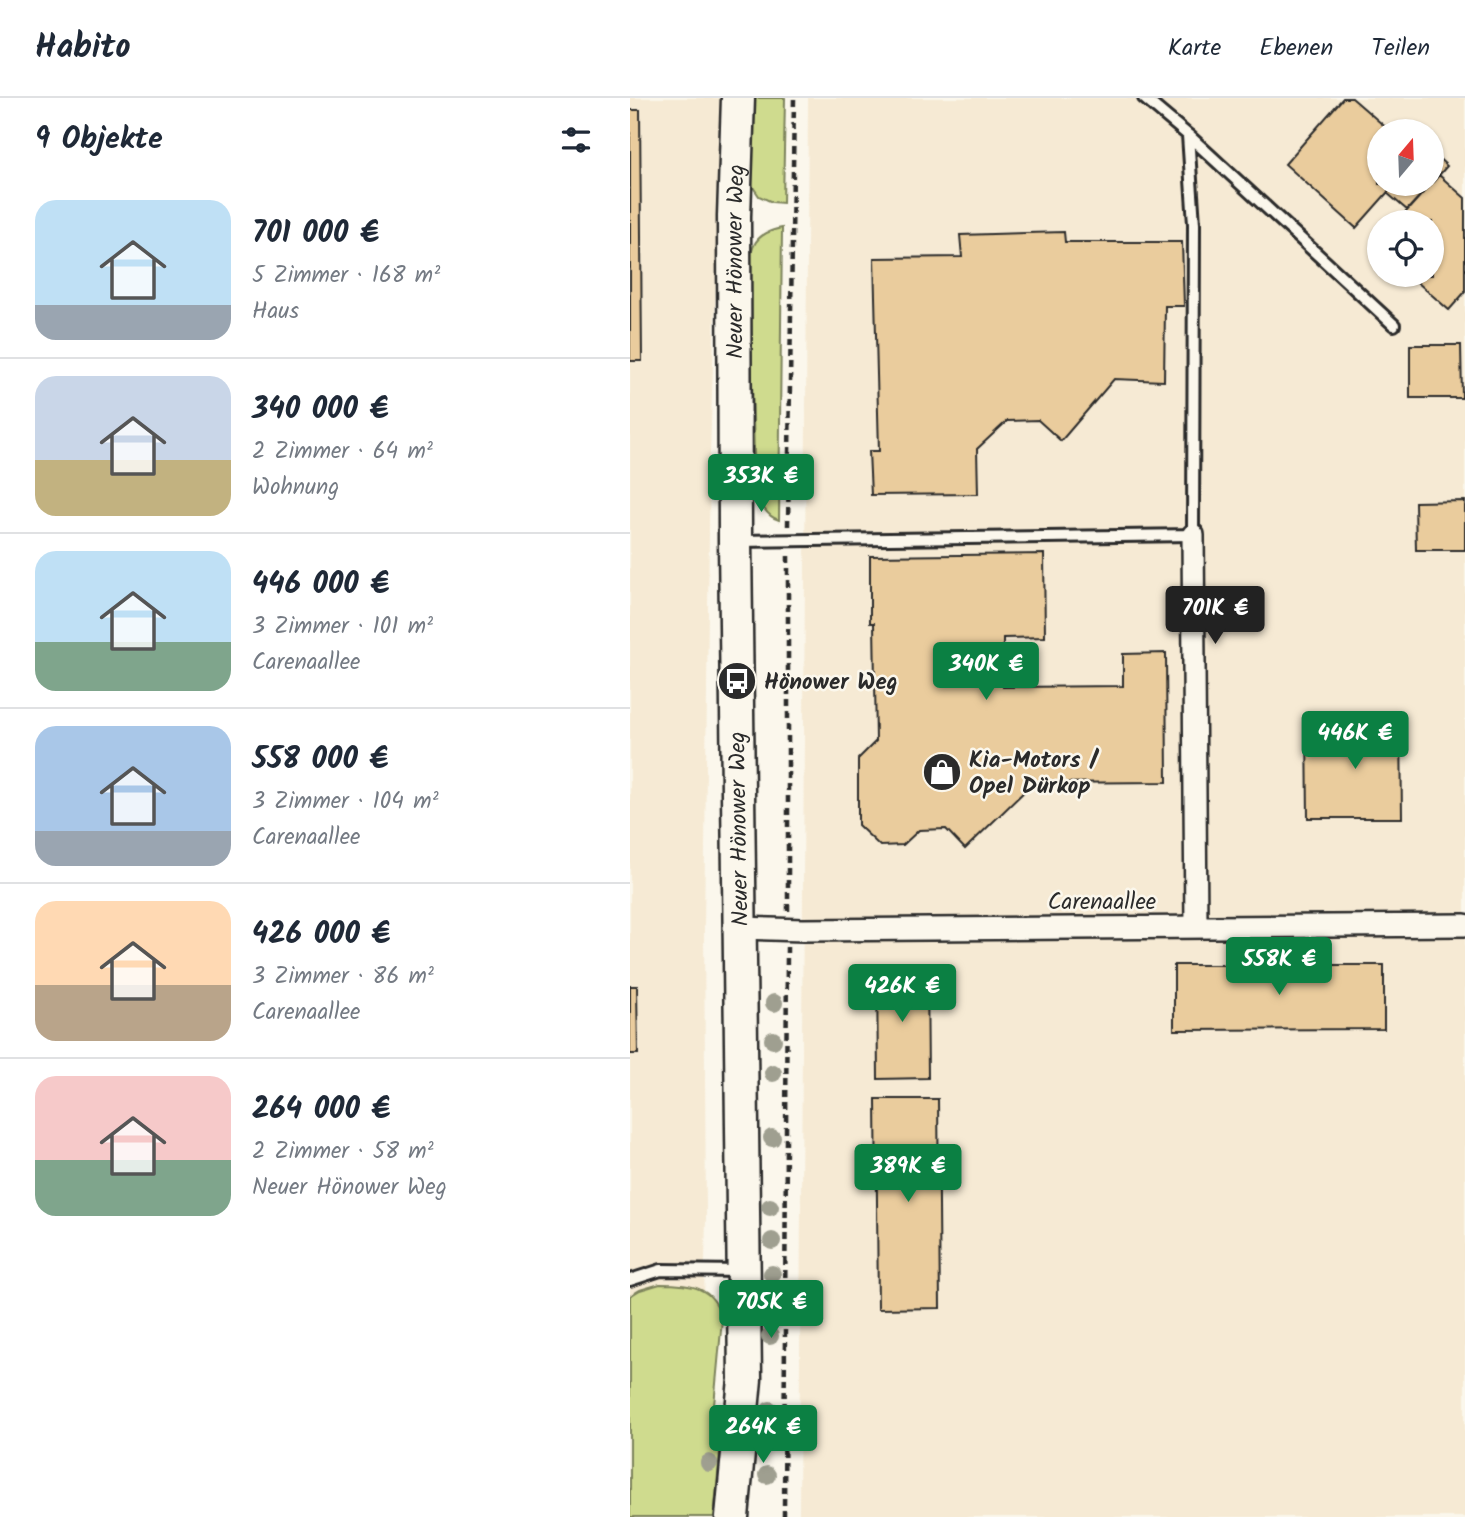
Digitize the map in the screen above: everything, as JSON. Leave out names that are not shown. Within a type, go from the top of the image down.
[{"type":"main road","name":"Neuer Hönower Weg","points":[[732,1517],[745,1379],[735,541],[734,216],[738,98]]},
{"type":"street","points":[[1193,535],[1196,927]]},
{"type":"street","name":"Carenaallee","points":[[740,928],[788,930],[1465,925]]},
{"type":"lane","points":[[1144,98],[1188,135],[1394,326]]},
{"type":"lane","points":[[735,541],[1193,535],[1194,224],[1188,135]]},
{"type":"lane","points":[[630,1280],[662,1269],[744,1271]]},
{"type":"path","points":[[783,1517],[788,540],[794,98]]},
{"type":"shaded area","points":[[630,98],[722,98],[710,454],[704,928],[706,1217],[699,1517],[630,1517]]},
{"type":"shaded area","points":[[808,98],[1465,98],[1465,1517],[799,1517]]},
{"type":"green space","points":[[753,98],[785,98],[783,203],[772,202],[759,196],[749,181]]},
{"type":"green space","points":[[782,228],[779,520],[767,512],[755,489],[749,272],[756,242],[766,233]]},
{"type":"green space","points":[[660,1284],[691,1286],[707,1293],[722,1319],[713,1416],[720,1452],[714,1517],[630,1517],[630,1296]]},
{"type":"building","points":[[1343,98],[1352,98],[1376,119],[1367,119],[1367,196],[1384,196],[1372,210],[1367,210],[1367,216],[1356,228],[1285,164]]},
{"type":"building","points":[[630,110],[640,110],[642,361],[630,361]]},
{"type":"building","points":[[1444,179],[1465,198],[1465,292],[1449,310],[1423,287],[1444,287],[1444,210],[1408,210],[1420,196],[1444,196]]},
{"type":"building","points":[[1391,196],[1420,196],[1407,210]]},
{"type":"building","points":[[1064,232],[1065,242],[1182,242],[1184,306],[1165,306],[1164,381],[1114,379],[1061,441],[1038,420],[1007,421],[977,449],[978,494],[871,495],[869,451],[879,451],[874,258],[962,257],[960,235]]},
{"type":"building","points":[[1410,345],[1461,345],[1462,398],[1410,398]]},
{"type":"building","points":[[1465,501],[1465,550],[1416,550],[1415,502]]},
{"type":"building","points":[[1044,554],[1045,637],[1003,638],[1003,687],[1123,686],[1123,654],[1166,653],[1167,782],[1033,783],[965,849],[946,829],[919,830],[903,845],[880,846],[858,825],[858,759],[876,741],[874,623],[870,623],[870,556]]},
{"type":"building","points":[[1401,723],[1402,818],[1308,818],[1307,724]]},
{"type":"building","points":[[1174,965],[1384,965],[1384,1029],[1174,1030]]},
{"type":"building","points":[[927,969],[928,1078],[878,1079],[877,970]]},
{"type":"building","points":[[630,986],[637,986],[638,1054],[630,1054]]},
{"type":"building","points":[[876,1099],[938,1099],[940,1308],[878,1309]]},
{"type":"place","name":"Hönower Weg","points":[[737,681]]},
{"type":"place","name":"Kia-Motors / Opel Dürkop","points":[[942,772]]}]
